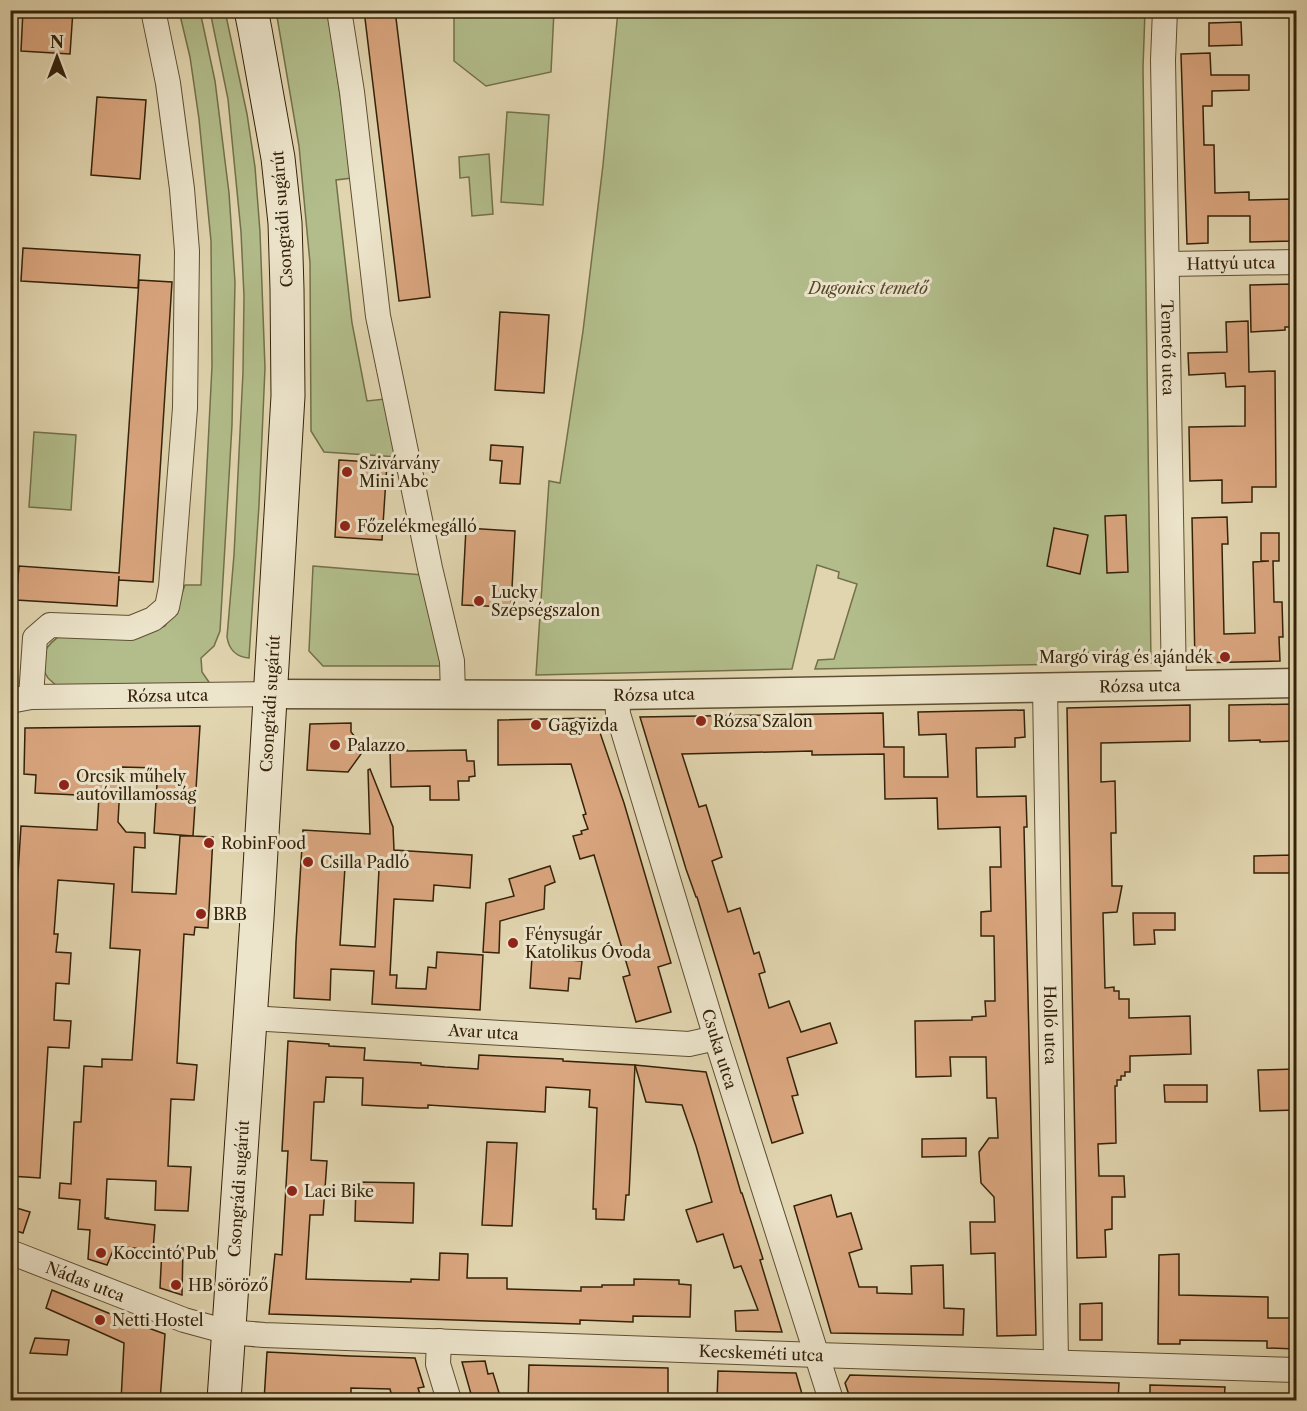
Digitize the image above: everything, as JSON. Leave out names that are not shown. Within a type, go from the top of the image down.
[{"type":"main road","name":"Csongrádi sugárút","points":[[224,1401],[288,396],[285,223],[278,158],[251,10]]},
{"type":"street","points":[[21,699],[35,638],[50,625],[131,628],[153,620],[167,607],[171,586],[185,408],[187,250],[182,189],[169,94],[153,10]]},
{"type":"street","points":[[339,10],[378,316],[430,568],[452,661],[453,695]]},
{"type":"street","name":"Temető utca","points":[[1165,10],[1163,60],[1174,686]]},
{"type":"street","name":"Hattyú utca","points":[[1167,264],[1296,262]]},
{"type":"street","name":"Rózsa utca","points":[[21,699],[270,694],[617,695],[1296,683]]},
{"type":"street","name":"Holló utca","points":[[1045,687],[1056,1362]]},
{"type":"street","name":"Csuka utca","points":[[617,695],[618,714],[716,1038],[831,1401]]},
{"type":"street","name":"Avar utca","points":[[250,1018],[689,1044],[716,1038]]},
{"type":"street","name":"Nádas utca","points":[[10,1252],[184,1320],[228,1332]]},
{"type":"street","name":"Kecskeméti utca","points":[[228,1332],[817,1355],[1296,1370]]},
{"type":"street","points":[[439,1341],[438,1364],[449,1401]]},
{"type":"green space","points":[[179,11],[200,11],[215,81],[229,193],[235,282],[232,425],[220,631],[214,646],[201,658],[202,672],[211,685],[59,688],[48,678],[42,665],[47,647],[57,638],[63,634],[144,635],[165,626],[178,604],[185,585],[201,585],[212,366],[211,241],[199,119],[190,57]]},
{"type":"green space","points":[[210,11],[225,11],[247,114],[255,167],[260,232],[265,368],[249,658],[234,652],[227,637],[234,555],[243,372],[244,296],[241,232],[228,99]]},
{"type":"green space","points":[[276,11],[328,11],[352,178],[336,180],[352,323],[367,401],[385,399],[398,457],[324,452],[311,431],[310,263],[299,146]]},
{"type":"green space","points":[[454,11],[554,11],[551,72],[486,86],[454,61]]},
{"type":"green space","name":"Dugonics temető","points":[[618,11],[1145,11],[1143,68],[1151,663],[1078,651],[1074,664],[815,669],[818,660],[834,659],[857,584],[838,578],[839,572],[817,565],[792,669],[536,675],[549,481],[560,483],[583,331],[603,165]]},
{"type":"green space","points":[[507,112],[549,115],[543,205],[501,202]]},
{"type":"green space","points":[[489,154],[493,214],[472,216],[469,177],[460,178],[459,157]]},
{"type":"green space","points":[[34,432],[76,435],[71,510],[29,507]]},
{"type":"green space","points":[[313,566],[423,575],[441,666],[323,666],[309,651]]},
{"type":"building","points":[[23,10],[73,10],[70,54],[21,51]]},
{"type":"building","points":[[364,10],[395,10],[430,297],[399,301]]},
{"type":"building","points":[[1241,22],[1242,45],[1209,46],[1209,23]]},
{"type":"building","points":[[1210,53],[1211,75],[1249,75],[1249,90],[1212,91],[1212,106],[1203,106],[1204,145],[1214,145],[1215,193],[1249,192],[1249,200],[1296,199],[1296,241],[1250,242],[1250,216],[1208,216],[1208,243],[1187,244],[1181,54]]},
{"type":"building","points":[[97,97],[146,100],[140,179],[91,175]]},
{"type":"building","points":[[23,248],[140,255],[138,288],[21,281]]},
{"type":"building","points":[[139,280],[172,282],[153,582],[119,580],[119,576],[117,606],[16,600],[19,566],[119,573]]},
{"type":"building","points":[[1296,284],[1296,327],[1251,332],[1250,285]]},
{"type":"building","points":[[500,312],[549,315],[544,393],[495,390]]},
{"type":"building","points":[[1248,321],[1249,372],[1275,371],[1276,487],[1252,487],[1252,502],[1222,503],[1222,480],[1190,481],[1189,427],[1245,426],[1245,386],[1226,387],[1225,373],[1189,375],[1188,353],[1227,352],[1226,322]]},
{"type":"building","points":[[491,445],[523,447],[520,484],[500,483],[502,461],[490,460]]},
{"type":"building","points":[[339,460],[387,463],[382,540],[335,537]]},
{"type":"building","points":[[1126,515],[1128,572],[1107,573],[1105,516]]},
{"type":"building","points":[[1227,517],[1228,544],[1222,544],[1224,634],[1255,633],[1253,562],[1269,561],[1261,561],[1261,533],[1279,533],[1279,561],[1273,561],[1274,602],[1282,602],[1283,637],[1279,637],[1280,661],[1195,663],[1192,518]]},
{"type":"building","points":[[466,528],[515,531],[511,607],[462,605]]},
{"type":"building","points":[[1054,528],[1088,535],[1080,574],[1047,566]]},
{"type":"building","points":[[1296,704],[1296,741],[1229,741],[1229,705]]},
{"type":"building","points":[[1190,705],[1190,741],[1101,743],[1101,782],[1115,781],[1116,833],[1111,833],[1112,886],[1122,886],[1117,912],[1103,913],[1105,988],[1114,987],[1114,991],[1119,991],[1119,999],[1129,999],[1129,1018],[1190,1016],[1191,1054],[1130,1056],[1130,1072],[1125,1072],[1125,1076],[1117,1080],[1117,1086],[1115,1086],[1116,1143],[1098,1144],[1099,1176],[1124,1176],[1125,1197],[1112,1197],[1112,1229],[1105,1230],[1106,1257],[1077,1258],[1067,708]]},
{"type":"building","points":[[1024,710],[1025,737],[1015,738],[1015,747],[976,748],[977,797],[1026,796],[1027,827],[1024,827],[1036,1335],[997,1336],[995,1253],[971,1254],[970,1222],[995,1222],[994,1197],[981,1183],[979,1152],[989,1138],[998,1138],[996,1098],[987,1098],[986,1057],[950,1057],[951,1076],[916,1077],[915,1021],[972,1020],[972,1017],[986,1016],[985,1001],[995,1001],[994,936],[981,936],[981,912],[991,911],[990,867],[1001,867],[1000,827],[938,829],[937,798],[885,799],[884,754],[812,755],[812,751],[682,754],[699,807],[706,805],[722,857],[712,861],[728,912],[740,908],[754,954],[759,952],[765,972],[759,974],[769,1008],[789,1001],[801,1032],[830,1023],[837,1043],[787,1058],[798,1095],[792,1096],[803,1133],[772,1143],[640,717],[883,713],[884,747],[904,747],[904,777],[948,777],[946,734],[919,735],[918,712]]},
{"type":"building","points":[[595,718],[624,803],[671,963],[658,967],[671,1012],[636,1022],[623,977],[630,975],[594,855],[580,859],[573,836],[582,834],[581,831],[588,829],[583,815],[586,814],[571,764],[498,765],[498,720]]},
{"type":"building","name":"Palazzo","points":[[351,723],[351,732],[362,748],[361,754],[348,772],[307,770],[310,724]]},
{"type":"building","points":[[200,726],[193,836],[213,837],[208,928],[195,927],[194,935],[184,934],[177,1063],[197,1065],[194,1100],[171,1099],[168,1166],[191,1167],[188,1211],[155,1210],[156,1181],[107,1179],[105,1218],[155,1225],[153,1250],[115,1246],[107,1265],[88,1259],[90,1230],[78,1229],[80,1200],[59,1198],[60,1183],[71,1184],[74,1122],[81,1122],[84,1066],[102,1067],[102,1059],[132,1060],[140,950],[110,948],[114,884],[58,880],[54,934],[58,934],[56,952],[71,953],[69,984],[56,983],[54,1020],[71,1021],[69,1048],[48,1047],[40,1178],[10,1176],[10,999],[21,826],[97,830],[99,796],[35,793],[36,775],[24,774],[25,728]],"holes":[[[121,767],[158,768],[154,833],[193,836],[180,836],[176,894],[132,892],[134,847],[145,848],[145,833],[126,832],[118,822]]]},
{"type":"building","points":[[466,750],[467,761],[474,761],[475,776],[469,777],[469,781],[458,781],[459,800],[430,800],[430,786],[391,787],[390,751]]},
{"type":"building","points":[[370,769],[393,827],[394,850],[472,855],[470,888],[434,885],[433,901],[394,899],[390,975],[397,975],[396,988],[426,989],[428,967],[436,968],[437,952],[483,955],[480,1010],[372,1004],[374,971],[331,969],[330,1000],[294,998],[303,830],[370,834],[368,770]],"holes":[[[345,867],[379,869],[375,947],[340,945]]]},
{"type":"building","points":[[1296,855],[1296,873],[1254,873],[1254,856]]},
{"type":"building","points":[[550,866],[555,882],[545,886],[544,909],[500,921],[499,953],[483,952],[486,903],[514,896],[509,879]]},
{"type":"building","points":[[1133,913],[1175,913],[1175,930],[1154,930],[1155,944],[1134,945]]},
{"type":"building","points":[[532,957],[582,961],[580,979],[569,978],[568,991],[530,988]]},
{"type":"building","points":[[288,1041],[365,1048],[364,1060],[421,1063],[421,1065],[445,1067],[478,1069],[479,1055],[635,1065],[629,1195],[626,1195],[624,1220],[596,1219],[596,1209],[593,1209],[597,1108],[589,1107],[590,1090],[546,1087],[545,1112],[428,1105],[428,1108],[419,1108],[362,1105],[363,1078],[326,1077],[324,1102],[314,1102],[311,1160],[327,1161],[323,1215],[310,1215],[306,1279],[411,1282],[411,1279],[439,1280],[440,1253],[468,1254],[467,1278],[507,1278],[507,1289],[581,1291],[581,1287],[634,1285],[634,1279],[679,1280],[679,1284],[691,1285],[690,1317],[633,1316],[633,1322],[580,1320],[580,1324],[269,1314],[275,1254],[282,1255],[288,1151],[282,1151]]},
{"type":"building","points":[[635,1065],[706,1072],[741,1193],[763,1259],[760,1260],[782,1332],[736,1331],[735,1311],[758,1310],[741,1266],[734,1268],[723,1234],[697,1242],[686,1210],[712,1202],[682,1105],[646,1102]]},
{"type":"building","points":[[1296,1069],[1296,1110],[1260,1111],[1258,1070]]},
{"type":"building","points":[[1164,1085],[1207,1085],[1207,1102],[1165,1102]]},
{"type":"building","points":[[966,1138],[966,1156],[922,1157],[922,1139]]},
{"type":"building","points":[[487,1142],[517,1143],[512,1226],[482,1225]]},
{"type":"building","points":[[356,1182],[414,1183],[413,1223],[355,1221]]},
{"type":"building","points":[[831,1195],[837,1217],[851,1213],[862,1249],[849,1253],[859,1287],[877,1287],[877,1293],[912,1294],[911,1266],[943,1265],[944,1308],[964,1309],[963,1335],[831,1333],[794,1206]]},
{"type":"building","points":[[10,1206],[30,1212],[23,1233],[10,1229]]},
{"type":"building","points":[[162,1248],[183,1248],[182,1295],[160,1288]]},
{"type":"building","points":[[1179,1254],[1179,1295],[1268,1297],[1268,1318],[1296,1318],[1296,1349],[1267,1348],[1267,1341],[1180,1340],[1180,1344],[1158,1344],[1159,1255]]},
{"type":"building","points":[[52,1290],[165,1334],[160,1401],[121,1401],[124,1343],[46,1308]]},
{"type":"building","points":[[1102,1303],[1102,1340],[1080,1340],[1080,1304]]},
{"type":"building","points":[[35,1338],[69,1340],[67,1355],[30,1353]]},
{"type":"building","points":[[267,1352],[415,1358],[424,1387],[418,1388],[422,1401],[393,1401],[390,1389],[351,1388],[351,1394],[342,1394],[342,1397],[283,1396],[283,1401],[264,1401]]},
{"type":"building","points":[[485,1361],[488,1374],[493,1373],[500,1396],[488,1401],[473,1401],[462,1362]]},
{"type":"building","points":[[529,1365],[668,1368],[668,1398],[528,1401]]},
{"type":"building","points":[[718,1371],[796,1373],[804,1401],[717,1401]]},
{"type":"building","points":[[850,1375],[1119,1383],[1118,1401],[851,1401],[845,1383]]},
{"type":"building","points":[[1150,1385],[1225,1387],[1224,1401],[1150,1401]]},
{"type":"place","name":"Szivárvány Mini Abc","points":[[347,472]]},
{"type":"place","name":"Főzelékmegálló","points":[[345,526]]},
{"type":"place","name":"Lucky Szépségszalon","points":[[479,601]]},
{"type":"place","name":"Margó virág és ajándék","points":[[1225,657]]},
{"type":"place","name":"Rózsa Szalon","points":[[701,721]]},
{"type":"place","name":"Gagyizda","points":[[536,725]]},
{"type":"place","name":"Palazzo","points":[[335,745]]},
{"type":"place","name":"Orcsik műhely autóvillamosság","points":[[64,785]]},
{"type":"place","name":"RobinFood","points":[[209,843]]},
{"type":"place","name":"Csilla Padló","points":[[308,862]]},
{"type":"place","name":"BRB","points":[[201,914]]},
{"type":"place","name":"Fénysugár Katolikus Óvoda","points":[[513,943]]},
{"type":"place","name":"Laci Bike","points":[[292,1191]]},
{"type":"place","name":"Koccintó Pub","points":[[101,1253]]},
{"type":"place","name":"HB söröző","points":[[176,1285]]},
{"type":"place","name":"Netti Hostel","points":[[100,1320]]}]
